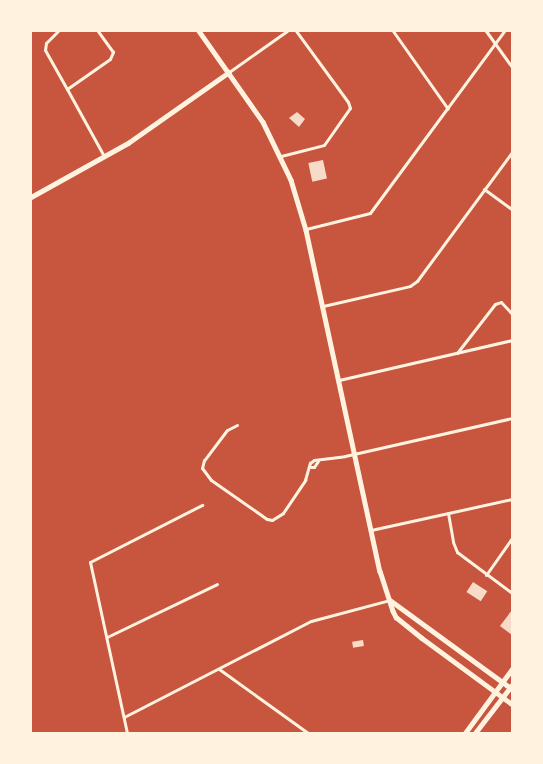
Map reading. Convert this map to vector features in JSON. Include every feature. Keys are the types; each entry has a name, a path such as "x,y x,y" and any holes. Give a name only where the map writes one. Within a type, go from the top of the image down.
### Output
{"street":[{"path":"58,31 46,43 45,50 104,158"},
{"path":"67,89 110,59 113,52 98,31"},
{"path":"199,31 263,122 281,156 306,230 380,570 396,617 512,704"},
{"path":"31,197 104,158 287,31"},
{"path":"281,156 324,145 350,108 343,95 296,31"},
{"path":"393,31 448,109"},
{"path":"486,31 512,67"},
{"path":"306,230 370,213 504,31"},
{"path":"323,306 410,286 417,281 512,152"},
{"path":"484,189 512,208"},
{"path":"457,353 495,304 500,302 512,314"},
{"path":"339,380 512,340"},
{"path":"237,425 227,430 204,460 202,468 211,480 268,519 277,518 283,513 311,467 310,463 512,418"},
{"path":"371,530 512,499"},
{"path":"127,733 90,565 92,559 202,505"},
{"path":"448,513 453,542 457,552 512,593"},
{"path":"486,575 512,538"},
{"path":"107,637 217,584"},
{"path":"124,717 311,621 390,600"},
{"path":"390,600 511,687 475,733"},
{"path":"219,669 308,733"},
{"path":"465,733 512,669"}],"building":[{"path":"297,112 305,119 299,127 289,118"},
{"path":"323,160 327,179 312,182 308,163"},
{"path":"473,582 487,591 481,601 466,592"},
{"path":"512,610 512,635 500,626"},
{"path":"363,640 364,646 353,648 352,642"}]}
